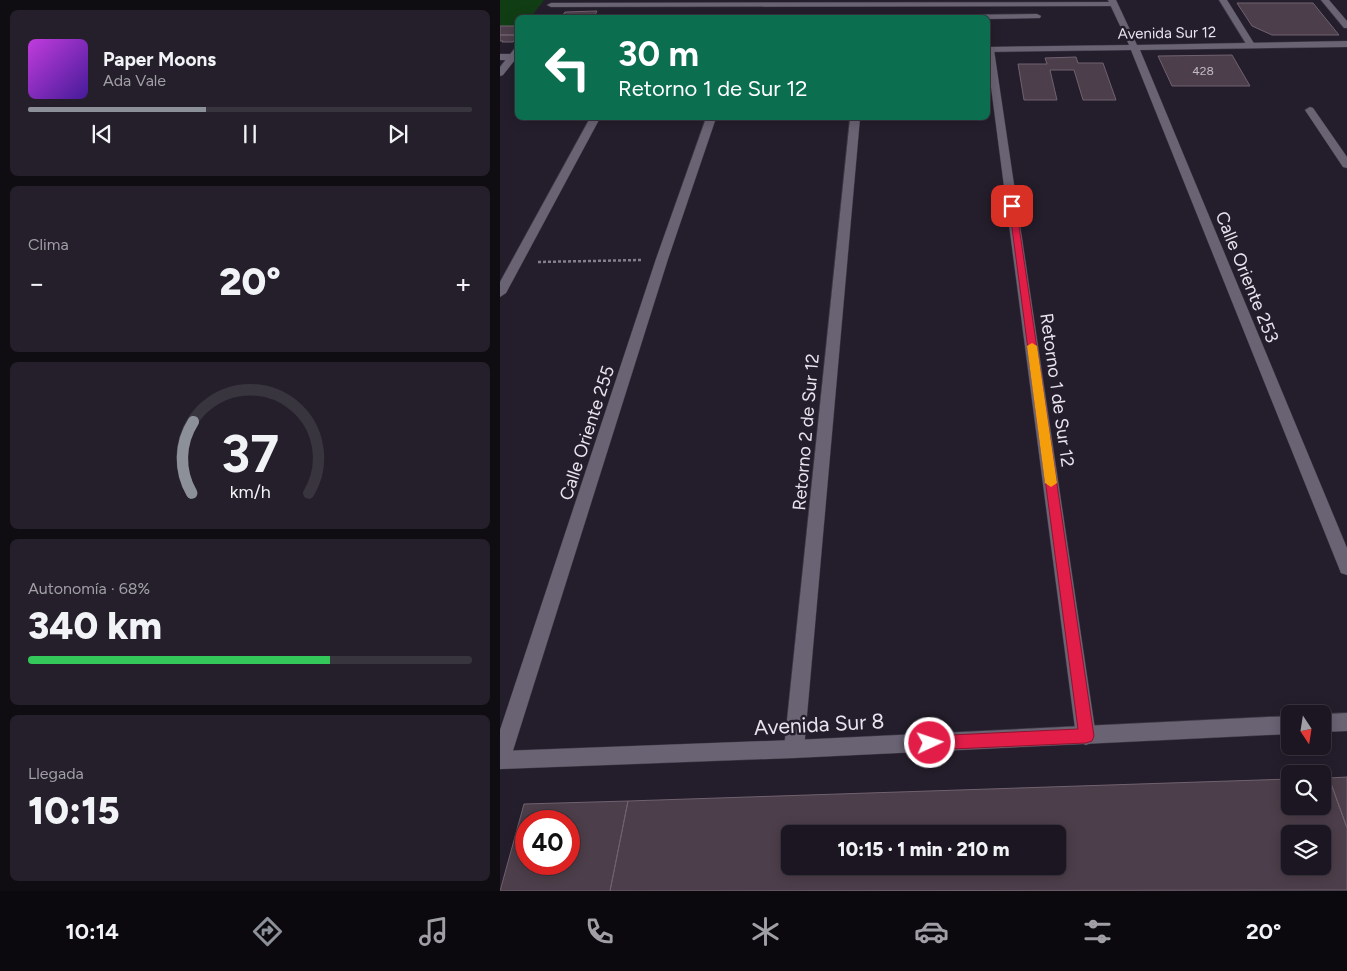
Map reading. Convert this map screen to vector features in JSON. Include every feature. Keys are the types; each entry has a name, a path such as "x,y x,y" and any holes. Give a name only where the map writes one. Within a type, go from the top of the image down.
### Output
{"street":[{"path":"1222,0 1251,45"},
{"path":"1325,0 1347,26"},
{"path":"551,5 673,2 1112,2"},
{"path":"1000,2 1002,16"},
{"name":"Calle Oriente 253","path":"1112,2 1134,47 1347,568"},
{"path":"990,16 1037,16"},
{"name":"Avenida Sur 12","path":"990,50 1347,44"},
{"path":"500,57 515,55"},
{"path":"500,73 515,56"},
{"name":"Retorno 1 de Sur 12","path":"990,57 1086,736"},
{"path":"1310,110 1347,166"},
{"path":"500,293 594,120"},
{"name":"Calle Oriente 255","path":"500,760 662,260 710,120"},
{"name":"Retorno 2 de Sur 12","path":"794,750 855,120"},
{"path":"1331,723 1347,722"},
{"name":"Avenida Sur 8","path":"500,760 794,750 1281,725"}],"path":[{"path":"516,263 662,260"}],"green space":[{"path":"500,0 544,0 533,15 515,15 515,26 500,26"}],"building":[{"path":"1237,3 1313,3 1339,35 1272,35 1252,26"},
{"path":"597,11 595,15 563,15 565,12"},
{"path":"500,26 515,26 515,35 500,35"},
{"path":"500,35 515,35 513,42 500,41"},
{"path":"1232,55 1250,86 1172,86 1158,56"},
{"path":"1076,57 1078,63 1103,63 1116,100 1083,100 1074,70 1050,70 1057,100 1024,100 1018,64 1047,64 1045,58"},
{"path":"1347,777 1347,828 1331,784 1331,778"},
{"path":"1281,779 1281,815 1331,815 1331,784 1347,828 1347,890 610,891 628,801"},
{"path":"628,801 610,891 500,891 515,837 515,875 580,875 580,810 522,810 524,804"}],"slow traffic":[{"path":"1032,346 1051,483"}],"route":[{"path":"930,743 1086,736 1012,206"}]}
